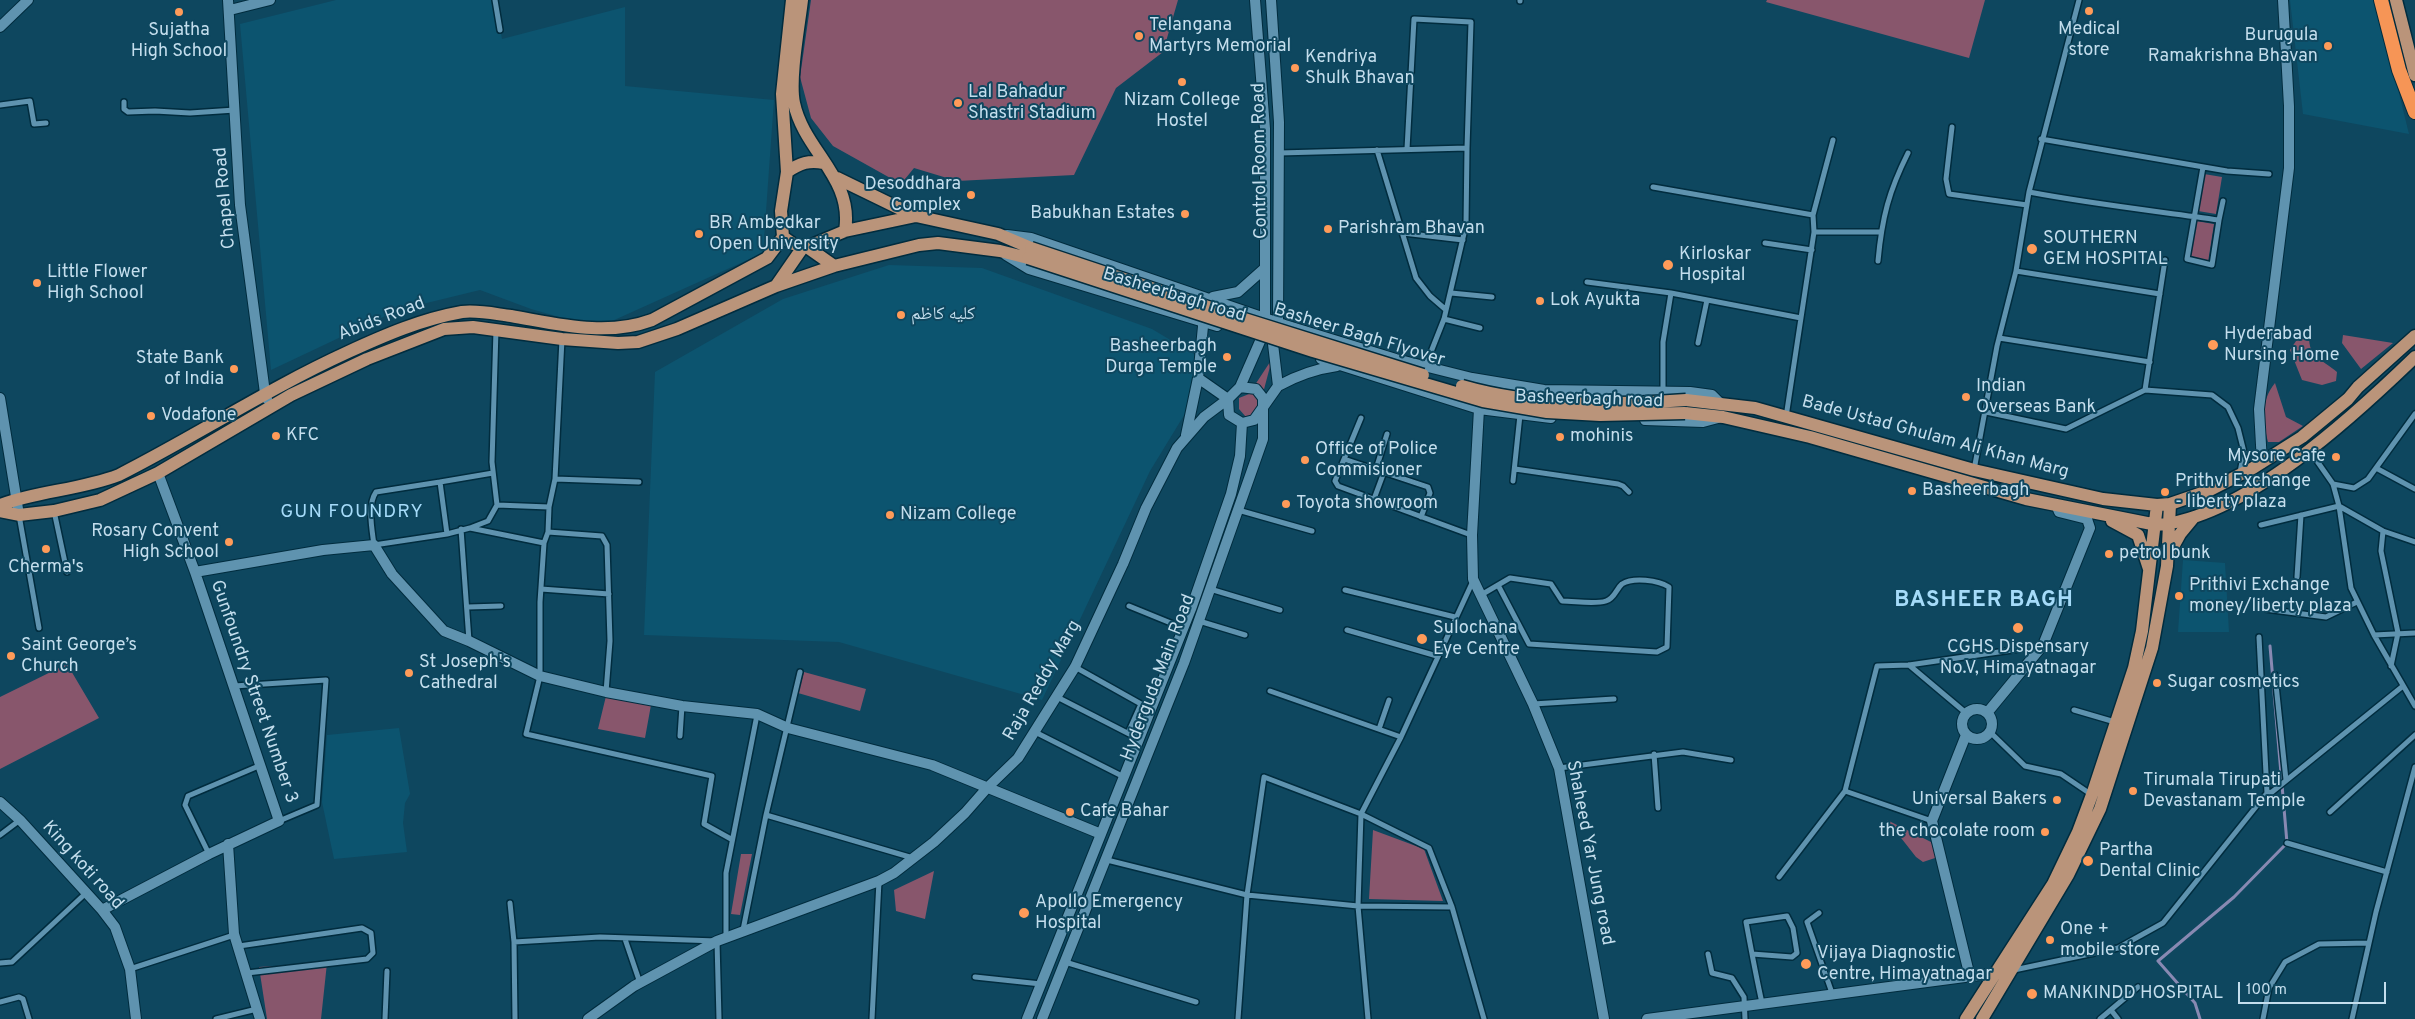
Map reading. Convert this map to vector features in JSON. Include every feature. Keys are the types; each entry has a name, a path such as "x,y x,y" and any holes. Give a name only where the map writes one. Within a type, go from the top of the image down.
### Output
{"highway":[{"path":"2381,0 2399,70 2415,112"}],"main road":[{"path":"792,0 782,94 788,172 781,211 783,238 805,247 834,266"},
{"path":"802,0 794,66 793,102 800,124 824,164 836,178 846,207 845,232"},
{"path":"2396,0 2415,75"},
{"path":"2404,0 2415,44"},
{"path":"788,172 799,164 807,162 824,164"},
{"path":"836,178 916,216"},
{"path":"776,286 805,247 845,232 916,216"},
{"name":"Basheer Bagh Flyover","path":"916,216 998,234 1029,253 1313,351 1483,401 1547,412 1600,415 1684,413 1724,417"},
{"name":"Abids Road","path":"0,505 17,499 96,484 119,475 305,371 394,331 439,317 465,312 485,312 612,330 633,327 652,320 767,258 783,238"},
{"name":"Basheer Bagh Flyover","path":"0,511 19,515 54,511 100,500 158,473 271,406 367,359 444,329 473,327 562,339 618,343 647,340 776,286 834,266 919,245 938,243 1029,253 1480,391 1531,400 1615,405 1686,400 1721,404"},
{"name":"Bade Ustad Ghulam Ali Khan Marg","path":"1721,404 1755,408 1786,416 1974,470 2103,499 2164,505 2208,491 2262,463 2302,437 2342,404 2415,336"},
{"name":"Bade Ustad Ghulam Ali Khan Marg","path":"1724,417 1810,437 2016,496 2098,514 2163,525 2194,517 2251,490 2310,451 2415,357"},
{"path":"1982,1019 2068,874 2100,809 2152,648 2167,558 2163,525 2164,505"},
{"path":"2098,514 2138,535 2150,573"},
{"path":"2167,558 2180,534 2194,517"},
{"path":"1966,1019 2053,884 2078,832 2092,795 2136,658 2150,573 2163,525"},
{"path":"1995,973 2011,970"}],"street":[{"path":"0,27 28,0"},
{"path":"229,5 270,0"},
{"path":"495,0 500,30"},
{"name":"Control Room Road","path":"1255,0 1265,129 1265,318"},
{"name":"Control Room Road","path":"1271,0 1279,152 1278,322 1274,344"},
{"path":"1974,470 1999,338 2016,271 2029,192 2041,139 2079,0"},
{"path":"2262,463 2259,409 2289,168 2289,106 2283,0"},
{"name":"Chapel Road","path":"229,5 240,206 265,393 271,406"},
{"path":"1406,149 1414,19 1472,22 1466,225 1444,319 1425,367"},
{"path":"0,105 30,101 34,124 46,123"},
{"path":"124,102 124,109 128,112 156,110 190,114 236,110"},
{"path":"1952,127 1946,180 1950,194 2027,205"},
{"path":"2041,139 2227,172 2269,174"},
{"path":"1786,416 1812,250 1813,215 1833,140"},
{"path":"1279,152 1467,148"},
{"path":"1377,150 1416,278 1430,296 1446,309"},
{"path":"1878,261 1880,232 1892,186 1908,152"},
{"path":"2203,167 2187,259 2212,265 2223,201"},
{"path":"1652,187 1813,215"},
{"path":"2029,192 2111,206 2219,220"},
{"path":"1814,232 1880,232"},
{"path":"1403,233 1463,240"},
{"name":"Basheerbagh road","path":"998,234 1031,238 1265,318 1425,367 1492,382 1544,390 1712,394 1721,404"},
{"path":"1765,243 1812,250"},
{"name":"Basheerbagh road","path":"1000,251 1029,269 1261,339 1479,409 1520,415 1590,420 1703,422 1724,417"},
{"path":"2145,390 2164,260"},
{"path":"1186,436 1198,378 1202,322 1210,298 1238,292 1265,268"},
{"path":"2016,271 2160,294"},
{"path":"1588,282 1671,293 1801,318"},
{"path":"1451,293 1492,297"},
{"path":"1663,392 1663,342 1671,293"},
{"path":"1698,343 1707,300"},
{"name":"Raja Reddy Marg","path":"588,1019 640,983 722,938 879,881 894,873 965,813 987,788 1018,758 1057,697 1074,667 1123,564 1146,508 1186,436 1204,416 1228,399 1240,387 1261,339 1265,318"},
{"path":"1444,319 1480,328"},
{"path":"195,572 323,550 374,545 447,534 488,521 497,505 492,442 496,330"},
{"path":"1999,338 2150,362"},
{"path":"562,339 555,480 549,506 548,532 544,543 541,589 540,676 526,734 712,776 704,824 731,839"},
{"path":"1274,344 1278,386"},
{"path":"1198,378 1228,399 1229,415 1235,421 1242,424 1254,420 1278,386 1314,369 1339,365"},
{"path":"1240,387 1256,389 1263,398 1264,408"},
{"path":"1986,412 2066,430 2145,390 2212,395 2228,407 2238,428 2244,452 2239,475"},
{"path":"0,398 39,628"},
{"name":"Hyderguda Main Road","path":"1042,1019 1065,962 1085,920 1199,620 1263,439 1264,408"},
{"name":"Shaheed Yar Jung road","path":"1479,409 1472,535 1473,579 1533,704 1558,768 1577,860 1604,1019"},
{"path":"1514,482 1520,415"},
{"path":"2333,484 2354,488 2368,479 2415,416"},
{"path":"1361,418 1335,484 1472,535"},
{"name":"Hyderguda Main Road","path":"1028,1019 1184,628 1231,494 1240,456 1242,424"},
{"path":"1376,469 1387,434"},
{"path":"2310,451 2333,484 2339,506 2350,588 2391,666 2415,706"},
{"path":"1344,459 1428,487 1430,493 1421,517"},
{"path":"2376,468 2415,489"},
{"path":"1515,469 1618,484 1630,492"},
{"path":"1374,499 1384,472"},
{"name":"Gunfoundry Street Number 3","path":"102,910 228,844 280,821 195,572 158,473"},
{"path":"493,473 376,492 372,497 371,519 374,545 392,574 444,631 469,641 540,676 606,692 682,706 757,714 788,728 932,764 1101,834"},
{"path":"555,480 639,482"},
{"path":"440,482 447,534"},
{"path":"497,505 549,506"},
{"path":"1987,713 2043,646 2090,525 2084,517 2059,512 2057,510 2058,506"},
{"path":"2261,525 2339,506 2383,531 2415,542"},
{"path":"1237,510 1312,531"},
{"path":"54,511 67,572"},
{"path":"2297,577 2301,515"},
{"path":"470,528 544,543"},
{"path":"461,529 469,641"},
{"path":"2383,531 2381,551 2398,633 2391,666"},
{"path":"548,532 602,536 607,545 610,641 606,692"},
{"path":"1481,595 1498,585 1510,578 1551,584 1562,601 1605,602 1612,598 1621,585 1630,582 1663,583 1668,587 1667,647 1657,652 1529,644 1498,585"},
{"path":"1368,1019 1358,906 1361,814 1401,737 1473,579"},
{"path":"1210,588 1280,610"},
{"path":"541,589 609,594"},
{"path":"1345,590 1456,617"},
{"path":"2265,609 2326,617 2357,602"},
{"path":"468,607 501,606"},
{"path":"1129,606 1184,628"},
{"path":"1199,620 1245,635"},
{"path":"1347,630 1438,656"},
{"path":"2374,635 2415,633"},
{"path":"2259,637 2270,793"},
{"path":"1779,877 1845,791 1877,666 1909,665 2043,646"},
{"path":"1909,665 1966,713"},
{"path":"1074,667 1141,704 1128,733"},
{"path":"743,930 766,815 800,672"},
{"path":"2275,676 2286,780"},
{"path":"234,686 326,680 317,805 280,821"},
{"path":"2011,970 2118,948 2163,923 2270,793 2403,686"},
{"path":"1270,691 1401,737"},
{"path":"1057,697 1140,739"},
{"path":"1533,704 1614,699"},
{"path":"1379,729 1389,700"},
{"path":"680,736 682,706"},
{"path":"1966,735 1978,739 1990,732 1992,723 1987,713 1975,708 1966,713 1961,723 1966,735 1932,821 1970,977"},
{"path":"2074,710 2116,722"},
{"path":"719,1019 726,873 731,839 757,714"},
{"path":"1034,732 1124,778"},
{"path":"1990,732 2024,766 2061,774 2092,795"},
{"path":"2330,812 2415,735"},
{"path":"1558,768 1654,754 1683,752 1731,760"},
{"path":"1654,754 1658,808"},
{"path":"209,854 185,805 185,800 188,796 261,765"},
{"path":"2352,1019 2369,943 2415,768"},
{"path":"1238,1019 1247,895 1264,777 1361,814 1429,848 1452,907 1484,1019"},
{"path":"1845,791 1932,821"},
{"name":"King koti road","path":"0,802 20,820 102,910 121,941 130,970 136,1019"},
{"path":"766,815 913,858"},
{"path":"0,835 20,820"},
{"path":"2288,842 2387,872"},
{"path":"216,1019 259,1014 234,935 228,844"},
{"path":"1107,860 1247,895 1358,906 1452,907"},
{"path":"872,1019 879,881"},
{"path":"0,963 12,962 86,892"},
{"path":"510,903 514,942 515,1019"},
{"path":"1818,913 1807,922 1832,993"},
{"path":"1752,954 1795,956 1797,953 1792,928 1787,916 1746,922 1752,954 1762,1003"},
{"path":"239,946 362,928 371,933 373,953 367,959 247,973"},
{"path":"130,970 234,935"},
{"path":"514,942 600,937 625,939 722,938"},
{"path":"625,939 640,983"},
{"path":"2262,1019 2270,988 2285,962 2319,944 2369,943"},
{"path":"1708,954 1712,973 1732,978 1744,997 1745,1019"},
{"path":"1065,962 1196,1002"},
{"path":"385,1019 387,971"},
{"path":"1646,1019 1995,973"},
{"path":"975,977 1041,984"},
{"path":"2100,1019 2138,987"},
{"path":"0,1002 19,997 23,999 29,1019"},
{"path":"2111,1010 2118,1019"}],"shaded area":[{"path":"336,0 495,0 502,39 625,7 625,86 774,100 763,253 601,326 577,322 531,309 480,290 398,310 271,370 240,24"},
{"name":"Lal Bahadur Shastri Stadium","path":"811,0 1178,0 1163,52 1116,88 1074,175 957,181 914,168 901,184 833,146 811,118 800,77"},
{"path":"1767,0 1985,0 1969,58 1766,2"},
{"path":"2290,0 2376,0 2409,134 2303,114"},
{"path":"2204,174 2222,177 2216,214 2198,211"},
{"path":"2196,221 2214,224 2208,262 2190,259"},
{"name":"Nizam College","path":"889,265 982,268 1152,329 1197,356 1200,389 1150,471 1042,700 839,642 644,635 655,372 783,299"},
{"path":"2343,335 2393,343 2361,369 2342,343"},
{"path":"2309,336 2311,349 2314,354 2337,372 2336,381 2322,385 2302,380 2290,350 2298,338"},
{"path":"1272,359 1257,416 1246,417 1239,409 1239,398 1249,394"},
{"path":"2275,383 2286,417 2303,426 2279,442 2268,442 2264,411 2267,397"},
{"path":"2183,560 2225,563 2229,632 2178,632"},
{"path":"67,664 99,718 0,769 0,697"},
{"path":"804,672 866,689 860,711 798,693"},
{"path":"606,696 651,705 645,738 598,729"},
{"path":"399,728 410,794 405,803 403,823 407,852 334,859 322,802 327,735"},
{"path":"1887,820 1931,842 1938,857 1923,862 1916,857"},
{"path":"1373,830 1424,849 1443,901 1369,899"},
{"path":"741,854 752,854 740,915 731,914"},
{"path":"934,871 925,919 896,911 894,890"},
{"path":"327,963 321,1019 267,1019 259,967"}],"waterway":[{"path":"2200,1019 2195,1003 2158,961 2234,897 2287,843 2270,646"}],"place":[{"name":"Medical store","path":"2089,11"},
{"name":"Sujatha High School","path":"179,12"},
{"name":"Telangana Martyrs Memorial","path":"1139,36"},
{"name":"Burugula Ramakrishna Bhavan","path":"2328,46"},
{"name":"Kendriya Shulk Bhavan","path":"1295,68"},
{"name":"Nizam College Hostel","path":"1182,82"},
{"name":"Lal Bahadur Shastri Stadium","path":"958,103"},
{"name":"Desoddhara Complex","path":"971,195"},
{"name":"Babukhan Estates","path":"1185,214"},
{"name":"Parishram Bhavan","path":"1328,229"},
{"name":"BR Ambedkar Open University","path":"699,234"},
{"name":"SOUTHERN GEM HOSPITAL","path":"2032,249"},
{"name":"Kirloskar Hospital","path":"1668,265"},
{"name":"Little Flower High School","path":"37,283"},
{"name":"Lok Ayukta","path":"1540,301"},
{"name":"كليه كاظم","path":"901,315"},
{"name":"Hyderabad Nursing Home","path":"2213,345"},
{"name":"Basheerbagh Durga Temple","path":"1227,357"},
{"name":"State Bank of India","path":"234,369"},
{"name":"Indian Overseas Bank","path":"1966,397"},
{"name":"Vodafone","path":"151,416"},
{"name":"KFC","path":"276,436"},
{"name":"mohinis","path":"1560,437"},
{"name":"Mysore Cafe","path":"2336,457"},
{"name":"Office of Police Commisioner","path":"1305,460"},
{"name":"Basheerbagh","path":"1912,491"},
{"name":"Prithvi Exchange - liberty plaza","path":"2165,492"},
{"name":"Toyota showroom","path":"1286,504"},
{"name":"Nizam College","path":"890,515"},
{"name":"Rosary Convent High School","path":"229,542"},
{"name":"Cherma's","path":"46,549"},
{"name":"petrol bunk","path":"2109,554"},
{"name":"Prithivi Exchange money/liberty plaza","path":"2179,596"},
{"name":"CGHS Dispensary No.V, Himayatnagar","path":"2018,628"},
{"name":"Sulochana Eye Centre","path":"1422,639"},
{"name":"Saint George’s Church","path":"11,656"},
{"name":"St Joseph's Cathedral","path":"409,673"},
{"name":"Sugar cosmetics","path":"2157,683"},
{"name":"Tirumala Tirupati Devastanam Temple","path":"2133,791"},
{"name":"Universal Bakers","path":"2057,800"},
{"name":"Cafe Bahar","path":"1070,812"},
{"name":"the chocolate room","path":"2045,832"},
{"name":"Partha Dental Clinic","path":"2088,861"},
{"name":"Apollo Emergency Hospital","path":"1024,913"},
{"name":"One + mobile store","path":"2050,940"},
{"name":"Vijaya Diagnostic Centre, Himayatnagar","path":"1806,964"},
{"name":"MANKINDD HOSPITAL","path":"2032,994"}],"district":[{"name":"GUN FOUNDRY","path":"352,513"},
{"name":"BASHEER BAGH","path":"1984,602"}]}
